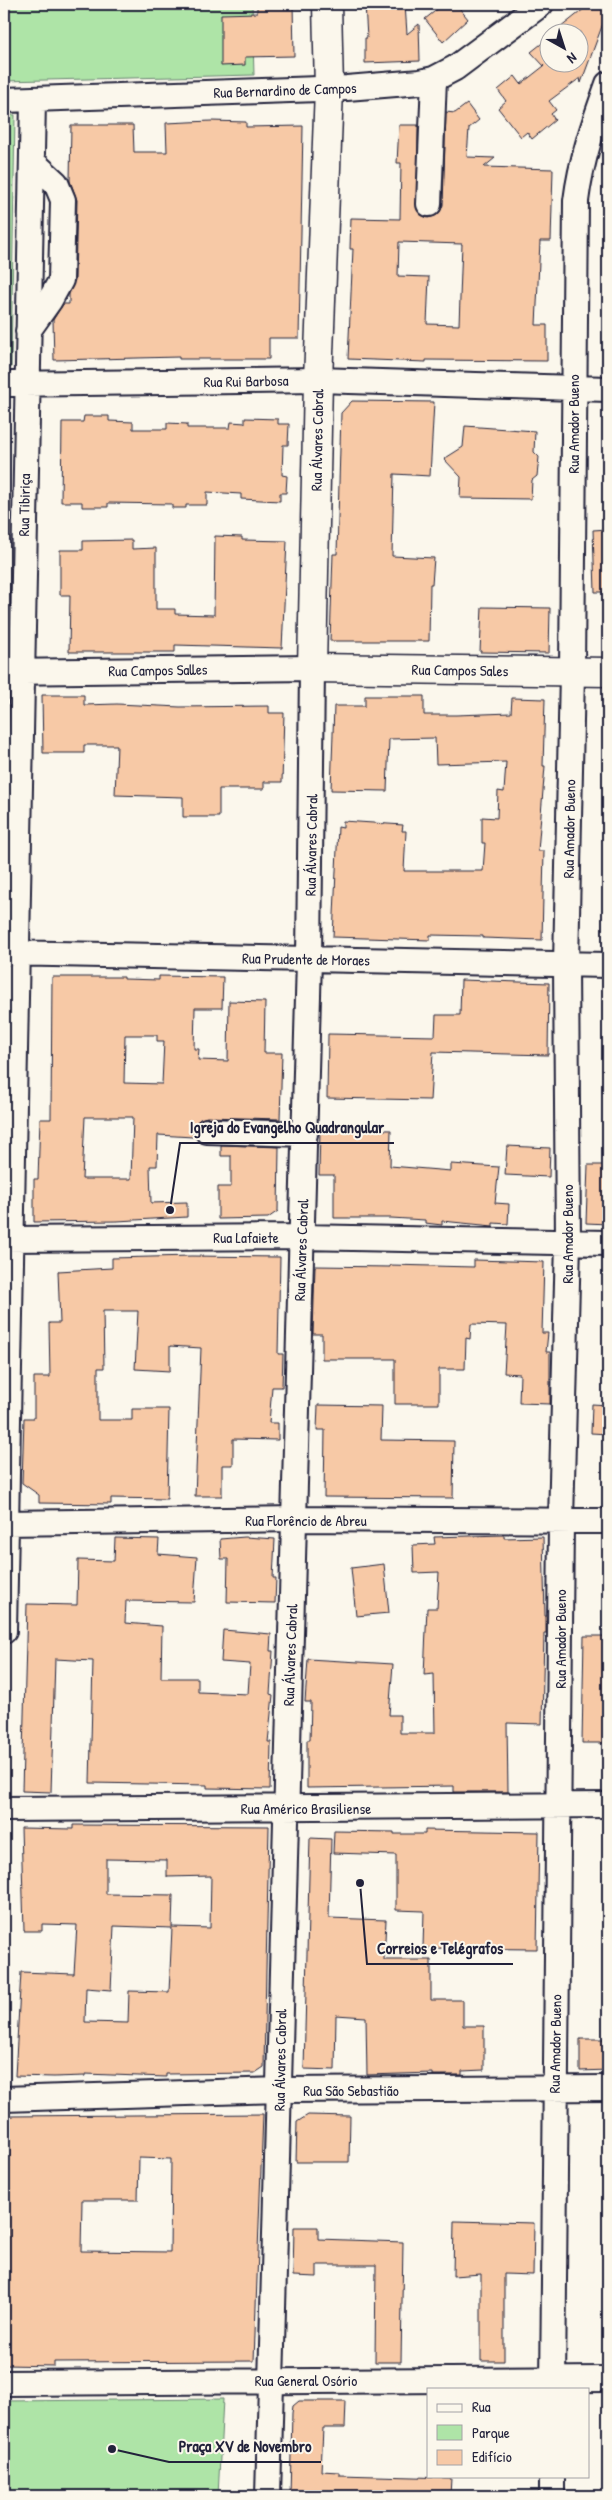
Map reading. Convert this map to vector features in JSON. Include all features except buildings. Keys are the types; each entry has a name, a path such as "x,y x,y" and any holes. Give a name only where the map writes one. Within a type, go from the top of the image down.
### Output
{"main road":[{"name":"Rua Álvares Cabral","path":"312,668 318,380 329,89 327,4"},
{"name":"Rua Campos Sales","path":"312,668 608,672"}],"street":[{"name":"Rua Bernardino de Campos","path":"4,100 372,87 434,79 455,68 541,4"},
{"path":"429,204 434,79"},
{"name":"Rua Amador Bueno","path":"553,2384 554,2088 559,1806 561,1521 568,1242 566,965 572,672 576,200 579,178 588,142 608,84"},
{"name":"Rua Tibiriça","path":"4,1631 15,384 28,330 34,100"},
{"path":"28,330 50,300 61,280 62,250 63,200 56,183 32,161"},
{"name":"Rua Rui Barbosa","path":"15,384 318,380 608,389"},
{"name":"Rua Campos Salles","path":"12,672 312,668"},
{"name":"Rua Álvares Cabral","path":"268,2496 305,1134 312,668"},
{"name":"Rua Prudente de Moraes","path":"11,953 608,965"},
{"path":"207,1131 305,1134"},
{"name":"Rua Lafaiete","path":"8,1239 302,1237 608,1243"},
{"name":"Rua Florêncio de Abreu","path":"5,1523 294,1519 608,1521"},
{"name":"Rua Américo Brasiliense","path":"4,1809 608,1805"},
{"name":"Rua São Sebastião","path":"4,2099 280,2090 608,2088"},
{"name":"Rua General Osório","path":"4,2383 271,2380 553,2384 608,2379"},
{"path":"552,2478 552,2496"}],"green space":[{"path":"4,4 252,4 254,75 4,81"},
{"path":"4,115 15,115 11,368 4,368"},
{"path":"223,2399 218,2496 4,2496 4,2401"}],"place":[{"name":"Igreja do Evangelho Quadrangular","path":"170,1210"},
{"name":"Correios e Telégrafos","path":"360,1883"},
{"name":"Praça XV de Novembro","path":"112,2449"}]}
